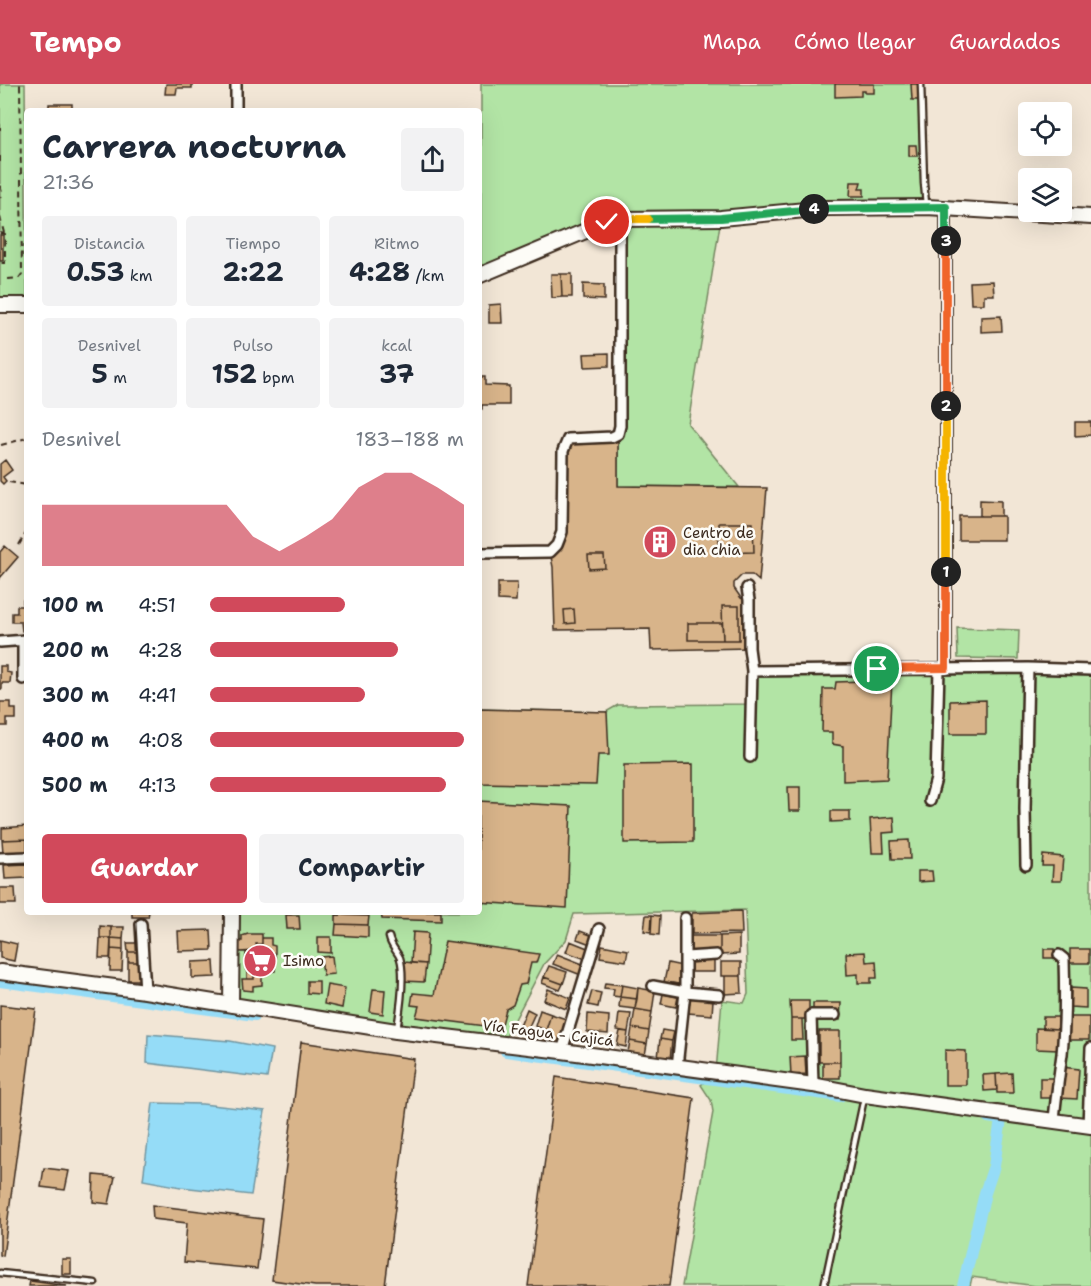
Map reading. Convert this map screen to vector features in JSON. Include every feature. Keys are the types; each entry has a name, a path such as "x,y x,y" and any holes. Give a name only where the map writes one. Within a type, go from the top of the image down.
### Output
{"street":[{"path":"236,84 236,108"},
{"path":"482,274 607,222 620,219 721,218 827,208 927,207 1091,218"},
{"path":"930,801 936,779 942,668 946,207"},
{"path":"482,553 550,552 556,546 562,532 563,451 568,439 612,437 618,434 620,426 620,219"},
{"path":"0,305 24,305"},
{"path":"747,588 749,648 753,671 750,757"},
{"path":"0,642 24,640"},
{"path":"23,679 24,660"},
{"path":"753,671 942,668 1091,670"},
{"path":"1026,865 1024,809 1028,668"},
{"path":"0,858 24,857"},
{"path":"231,1005 232,915"},
{"path":"677,1067 685,992 686,918"},
{"path":"141,924 145,991"},
{"path":"562,1051 598,929"},
{"path":"686,957 716,955"},
{"path":"1054,1120 1056,1088 1062,1053 1065,976 1065,959 1059,955"},
{"name":"Vía Fagua - Cajicá","path":"0,972 145,991 396,1031 813,1085 865,1095 1089,1126"},
{"path":"653,986 685,992 719,994"},
{"path":"813,1085 811,1015 836,1015"},
{"path":"1089,1126 1091,1048"}],"lane":[{"path":"921,84 924,183 927,207"},
{"path":"389,937 392,948 399,956 401,970 401,1008 396,1031"},
{"path":"824,1286 865,1095"},
{"path":"0,1274 95,1283"}],"path":[{"path":"8,279 19,278 22,274 20,84"},
{"path":"0,124 0,132"},
{"path":"0,156 0,163"},
{"path":"0,186 2,192 0,198"},
{"path":"0,217 6,263 0,263"},
{"path":"1,445 24,439"},
{"path":"9,482 24,484"},
{"path":"19,545 24,536"}],"green space":[{"path":"0,84 25,84 24,305 0,306"},
{"path":"481,84 921,84 927,207 721,218 688,424 739,487 618,486 620,220 482,275"},
{"path":"957,628 1019,630 1018,659 958,658"},
{"path":"1091,670 1091,1286 1036,1286 972,1277 970,1286 682,1286 713,1112 711,1100 701,1085 716,1072 722,1000 744,1003 748,994 745,910 574,914 566,940 544,964 502,1044 231,1005 232,915 482,915 482,709 606,712 618,705 751,704 752,671"}],"water":[{"path":"148,1034 230,1041 272,1049 267,1078 147,1063"},
{"path":"153,1103 202,1104 265,1111 251,1195 143,1180"}],"building":[{"path":"166,84 192,84 192,88 177,88 176,94 165,94"},
{"path":"835,84 874,84 874,93 861,91 861,96 835,97"},
{"path":"911,84 921,84 921,100 912,100"},
{"path":"49,104 72,104 72,108 49,108"},
{"path":"909,145 916,145 917,156 909,156"},
{"path":"851,182 861,182 859,189 864,189 864,196 850,196"},
{"path":"0,235 3,235 3,261 0,261"},
{"path":"551,274 561,274 562,297 552,298"},
{"path":"561,274 572,274 572,297 562,297"},
{"path":"993,281 994,295 984,295 984,304 971,304 970,282"},
{"path":"583,284 604,285 604,300 583,299"},
{"path":"501,304 502,323 489,323 489,305"},
{"path":"1001,316 1002,331 981,332 981,317"},
{"path":"609,353 609,366 585,367 584,354"},
{"path":"482,377 485,377 485,385 509,386 509,405 482,405"},
{"path":"1075,422 1091,422 1091,435 1075,436"},
{"name":"Centro de dia chia","path":"618,434 618,486 767,488 759,581 752,575 742,575 734,583 734,588 741,598 749,600 749,648 651,650 650,629 555,630 553,567 550,552 562,532 568,439"},
{"path":"5,460 12,470 3,477 6,481 3,484 0,481 0,464"},
{"path":"980,500 1001,501 1001,516 980,516"},
{"path":"959,516 1004,516 1004,540 959,540"},
{"path":"719,523 753,523 754,552 719,553"},
{"path":"5,546 18,557 0,578 0,552"},
{"path":"588,555 604,555 605,568 589,569"},
{"path":"498,583 517,583 516,601 498,600"},
{"path":"24,600 24,631 22,631 21,622 12,622 12,613 17,613 17,606 23,606"},
{"path":"722,606 739,606 739,640 723,640"},
{"path":"574,609 575,623 565,624 564,610"},
{"path":"688,623 722,623 723,640 688,640"},
{"path":"0,666 6,666 6,672 11,673 10,683 2,683 2,689 0,689"},
{"path":"892,680 887,779 843,781 843,746 832,744 832,732 822,732 823,689 835,689 836,682"},
{"path":"986,700 986,734 950,734 950,701"},
{"path":"0,702 11,702 11,709 16,709 16,719 7,719 7,726 0,726"},
{"path":"482,709 607,712 609,755 598,755 596,785 482,783"},
{"path":"693,764 693,842 624,843 624,765"},
{"path":"788,787 800,787 800,811 789,811"},
{"path":"482,801 571,806 567,908 482,902"},
{"path":"831,811 850,811 850,821 831,822"},
{"path":"894,817 895,832 883,833 884,853 872,853 870,819"},
{"path":"24,826 24,839 2,840 2,828"},
{"path":"24,839 24,852 3,853 2,840"},
{"path":"909,840 910,859 892,859 891,841"},
{"path":"1043,855 1063,857 1061,881 1052,881 1053,866 1042,866"},
{"path":"24,864 24,878 5,879 4,865"},
{"path":"918,871 932,871 933,881 918,882"},
{"path":"0,888 15,888 16,904 0,904"},
{"path":"741,911 742,933 692,934 692,913"},
{"path":"132,915 148,915 148,917 132,917"},
{"path":"286,915 299,915 300,929 287,929"},
{"path":"336,915 369,916 368,925 336,924"},
{"path":"381,915 441,915 441,921 382,919"},
{"path":"646,915 652,915 651,932 644,931"},
{"path":"652,915 660,916 659,935 651,934"},
{"path":"336,924 368,925 368,937 335,935"},
{"path":"100,926 111,927 111,938 100,938"},
{"path":"111,927 124,927 123,939 111,938"},
{"path":"211,930 212,950 179,951 178,931"},
{"path":"580,931 596,937 593,945 577,939"},
{"path":"413,932 428,933 426,964 411,963"},
{"path":"262,934 262,944 256,944 257,951 239,952 238,941 242,941 242,936"},
{"path":"739,935 739,954 720,955 720,936"},
{"path":"691,936 720,936 720,951 691,951"},
{"path":"318,937 331,937 331,953 318,952"},
{"path":"100,938 111,938 110,958 99,958"},
{"path":"111,938 123,939 123,950 111,949"},
{"name":"Isimo","path":"262,938 271,938 271,945 275,946 275,971 247,971 246,952 257,951 256,944 262,944"},
{"path":"0,940 17,944 14,961 0,958"},
{"path":"445,941 539,954 536,963 531,963 526,984 520,985 513,1005 506,1009 501,1028 416,1017 419,1006 411,1005 413,993 434,995"},
{"path":"570,941 590,949 586,959 566,952"},
{"path":"127,943 139,943 139,952 128,952"},
{"path":"602,945 628,950 626,961 600,957"},
{"path":"111,949 123,950 122,971 110,971"},
{"path":"1044,949 1054,949 1054,958 1044,958"},
{"path":"1070,949 1089,949 1089,963 1070,963"},
{"path":"128,952 139,952 139,962 128,962"},
{"path":"865,952 866,962 876,961 877,978 871,978 871,983 858,983 858,974 847,975 846,953"},
{"path":"557,954 585,965 581,975 553,964"},
{"path":"332,956 334,974 323,975 321,957"},
{"path":"690,960 714,960 714,972 690,972"},
{"path":"214,961 215,977 192,978 192,962"},
{"path":"128,962 139,962 140,980 128,980"},
{"path":"404,962 426,964 424,982 403,981"},
{"path":"721,962 741,962 741,976 721,976"},
{"path":"668,963 682,966 679,984 664,982"},
{"path":"549,966 567,972 563,984 544,977"},
{"path":"247,971 254,971 254,979 247,979"},
{"path":"254,971 262,971 262,985 253,986 253,991 243,990 242,979 254,979"},
{"path":"725,976 741,976 742,993 725,994"},
{"path":"544,977 563,984 560,990 542,983"},
{"path":"307,981 319,981 319,994 307,993"},
{"path":"605,983 622,985 620,997 613,996 614,989 604,988"},
{"path":"327,985 345,988 342,1008 324,1004"},
{"path":"622,985 638,988 637,999 620,997"},
{"path":"638,988 655,991 652,1012 635,1009"},
{"path":"1071,988 1086,989 1086,1008 1070,1007"},
{"path":"373,989 385,990 383,1014 370,1012"},
{"path":"548,989 570,998 566,1009 544,1000"},
{"path":"592,991 601,993 598,1007 588,1005"},
{"path":"663,994 678,997 676,1007 661,1004"},
{"path":"620,997 637,999 635,1009 619,1007"},
{"path":"689,998 713,1000 712,1015 688,1013"},
{"path":"790,1001 809,1001 809,1019 791,1019"},
{"path":"813,1003 841,1003 840,1020 813,1019"},
{"path":"0,1005 36,1009 3,1256 0,1255"},
{"path":"527,1009 535,1013 525,1035 518,1031"},
{"path":"635,1009 652,1012 649,1031 632,1028"},
{"path":"540,1010 551,1014 546,1030 535,1026"},
{"path":"619,1013 631,1014 628,1032 617,1030"},
{"path":"551,1014 566,1019 558,1045 543,1040"},
{"path":"588,1014 609,1016 608,1034 587,1032"},
{"path":"1043,1017 1058,1017 1058,1029 1043,1028"},
{"path":"1070,1017 1089,1017 1089,1040 1069,1040"},
{"path":"791,1019 802,1019 803,1040 791,1040"},
{"path":"632,1028 649,1031 647,1044 630,1041"},
{"path":"1036,1028 1058,1029 1058,1050 1036,1049"},
{"path":"662,1030 674,1032 672,1041 660,1039"},
{"path":"620,1031 628,1032 626,1047 617,1045"},
{"path":"819,1031 840,1031 840,1062 819,1062"},
{"path":"660,1039 672,1041 670,1059 658,1058"},
{"path":"630,1041 647,1044 645,1055 628,1052"},
{"path":"301,1042 414,1059 385,1286 315,1286 272,1280"},
{"path":"945,1050 966,1051 966,1085 945,1085"},
{"path":"805,1056 806,1074 791,1075 790,1057"},
{"path":"823,1062 840,1062 840,1078 823,1078"},
{"path":"1061,1067 1079,1069 1077,1099 1060,1098"},
{"path":"1012,1073 1013,1093 997,1093 996,1074"},
{"path":"996,1074 997,1090 984,1091 983,1075"},
{"path":"556,1077 694,1098 669,1286 528,1286"},
{"path":"1040,1078 1054,1078 1054,1098 1040,1098"},
{"path":"44,1168 69,1171 65,1190 41,1187"},
{"path":"94,1175 115,1177 109,1204 93,1202"},
{"path":"152,1205 263,1219 257,1269 184,1262 187,1223 153,1219"},
{"path":"62,1259 71,1259 71,1274 62,1274"},
{"path":"30,1281 67,1286 29,1286"}],"waterway":[{"path":"0,981 255,1015"},
{"path":"506,1051 840,1096"},
{"path":"963,1286 985,1193 994,1166 1001,1119 988,1117"}],"place":[{"name":"Centro de dia chia","path":"660,542"},
{"name":"Isimo","path":"260,961"}],"route":[{"path":"607,222 620,219 721,218 827,208 946,207 946,668 877,669"}]}
